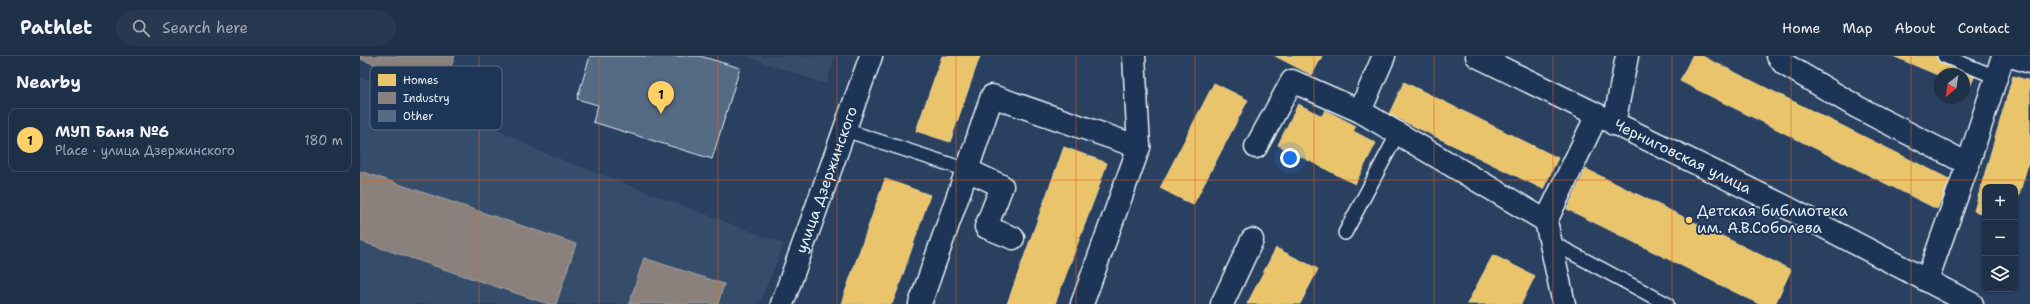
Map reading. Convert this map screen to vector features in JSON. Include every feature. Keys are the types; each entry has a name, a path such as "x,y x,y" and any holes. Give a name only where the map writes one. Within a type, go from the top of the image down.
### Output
{"street":[{"name":"улица Дзержинского","path":"782,304 871,56"},
{"path":"1082,304 1139,147 1134,56"},
{"path":"1360,111 1384,56"},
{"name":"Черниговская улица","path":"1477,56 1784,206 1972,304"},
{"path":"1564,304 1549,231 1605,119 1627,56"},
{"path":"1778,56 1784,64 1857,107 1968,164"},
{"path":"1927,280 1968,164 2003,56"},
{"path":"2011,56 2030,62"},
{"path":"1256,147 1292,81 1360,111 1398,133 1549,231"},
{"path":"920,304 992,96 1139,147"},
{"path":"967,170 1002,186 986,227 1013,238"},
{"path":"1222,304 1252,240"},
{"path":"1548,304 1559,282"}],"lane":[{"path":"1944,56 1996,77"},
{"path":"845,130 967,170"},
{"path":"1345,233 1398,133"},
{"path":"1549,231 1667,304"}],"shaded area":[{"path":"745,56 835,56 826,84"},
{"path":"360,77 370,81 370,130 500,130 539,151 784,244 759,304 360,304"}],"building: Homes":[{"path":"942,56 980,56 950,142 916,131"},
{"path":"1275,56 1322,56 1312,75"},
{"path":"1692,56 1702,56 1951,180 1937,209 1680,81"},
{"path":"1893,56 1937,56 1965,68 1934,68 1934,73"},
{"path":"1970,70 1976,73 1970,87"},
{"path":"2013,76 2030,81 2030,157 2018,199 2018,184 1982,184 1982,213 1974,211"},
{"path":"1404,82 1558,158 1543,189 1389,114"},
{"path":"1214,83 1248,100 1193,205 1160,188"},
{"path":"1298,104 1322,116 1325,110 1356,126 1353,131 1376,143 1355,184 1278,145"},
{"path":"1064,147 1107,163 1098,189 1055,304 1007,304"},
{"path":"1586,169 1791,270 1775,304 1759,304 1567,209"},
{"path":"885,179 930,195 898,289 892,304 841,304"},
{"path":"1276,248 1318,269 1300,304 1247,304"},
{"path":"1493,255 1535,276 1521,304 1467,304"}],"building: Industry":[{"path":"360,56 455,56 451,66 380,66 360,59"},
{"path":"360,171 576,244 556,304 548,304 360,241"},
{"path":"644,258 724,284 718,304 629,304"}],"building: Other":[{"path":"590,56 700,56 740,68 712,159 593,122 598,105 577,99"}],"place":[{"name":"МУП Баня №6","path":"661,114"},
{"name":"Детская библиотека им. А.В.Соболева","path":"1689,220"}]}
